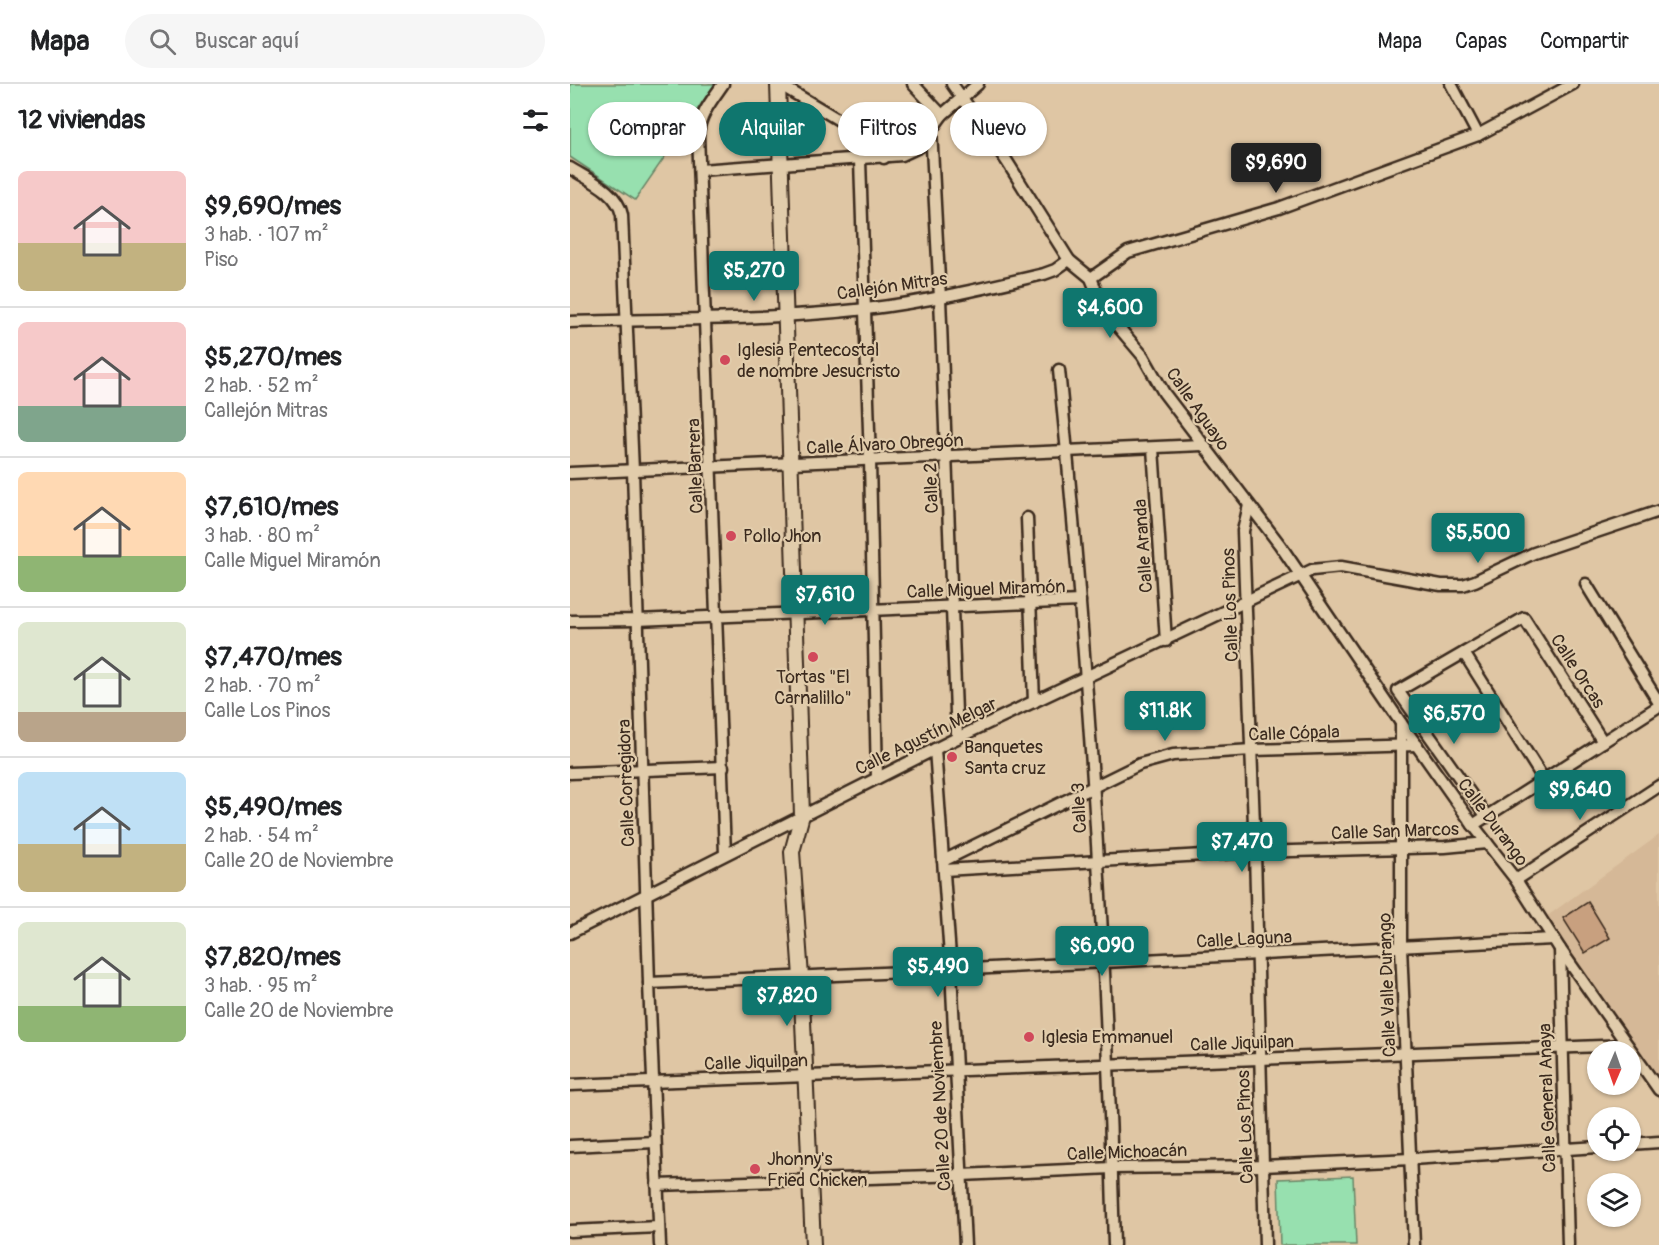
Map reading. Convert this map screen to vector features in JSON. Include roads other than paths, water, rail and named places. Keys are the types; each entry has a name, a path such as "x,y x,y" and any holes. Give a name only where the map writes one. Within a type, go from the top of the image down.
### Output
{"street":[{"name":"Calle Barrera","path":"723,84 700,119 698,134 725,854"},
{"path":"779,84 862,135 884,158"},
{"path":"779,84 802,815 792,852 801,977 813,1245"},
{"path":"913,84 942,115"},
{"name":"Calle Aguayo","path":"952,84 1006,160 1069,260 1091,278 1104,310 1146,359 1160,388 1280,545 1299,575"},
{"path":"938,120 978,84"},
{"path":"1452,84 1478,135"},
{"path":"1091,278 1128,252 1301,201 1478,135 1573,84"},
{"path":"700,170 893,156"},
{"name":"Calle 2","path":"932,156 957,738"},
{"path":"860,160 877,778"},
{"name":"Calle Corregidora","path":"570,168 612,195 620,204 622,214 633,471 645,895 660,1245"},
{"name":"Callejón Mitras","path":"570,322 786,315 865,309 940,298 1050,273 1069,260"},
{"name":"Calle 3","path":"1059,370 1068,452 1095,787 1114,1245"},
{"name":"Calle Álvaro Obregón","path":"570,473 1202,445"},
{"name":"Calle Aranda","path":"1153,448 1166,641"},
{"name":"Calle Los Pinos","path":"1249,505 1244,527 1245,601 1252,750 1265,1245"},
{"name":"Calle Agustín Melgar","path":"570,933 957,738 1166,641 1299,575 1326,567 1341,567 1441,585 1463,585 1540,551 1659,512"},
{"path":"1027,518 1034,702"},
{"name":"Calle Durango","path":"1299,575 1473,825 1516,880 1553,939 1624,1041"},
{"path":"1473,825 1659,704 1586,584"},
{"name":"Calle Miguel Miramón","path":"570,621 1080,602"},
{"name":"Calle Orcas","path":"1464,654 1524,618 1603,742"},
{"path":"1487,817 1398,691 1464,654 1544,780"},
{"name":"Calle Valle Durango","path":"1401,723 1401,947 1414,1245"},
{"name":"Calle Cópala","path":"944,866 1140,764 1160,757 1252,750 1417,745"},
{"name":"Calle 20 de Noviembre","path":"935,749 951,970 965,1245"},
{"path":"570,773 723,767"},
{"path":"1516,880 1659,786"},
{"name":"Calle San Marcos","path":"944,866 1098,861 1255,852 1444,847 1487,843"},
{"name":"Calle Laguna","path":"649,983 1103,963 1553,939"},
{"name":"Calle General Anaya","path":"1560,949 1568,1245"},
{"name":"Calle Jiquilpan","path":"570,1085 1587,1046"},
{"name":"Calle Durango","path":"1641,1065 1659,1090"},
{"path":"570,1146 655,1142"},
{"path":"1641,1143 1659,1142"},
{"name":"Calle Michoacán","path":"657,1185 1112,1168 1263,1166 1587,1148"},
{"path":"570,1231 659,1227"}],"place":[{"name":"Iglesia Pentecostal de nombre Jesucristo","path":"725,360"},
{"name":"Pollo Jhon","path":"731,536"},
{"name":"Tortas \"El Carnalillo\"","path":"813,657"},
{"name":"Banquetes Santa cruz","path":"952,757"},
{"name":"Iglesia Emmanuel","path":"1029,1037"},
{"name":"Jhonny's Fried Chicken","path":"755,1169"}]}
